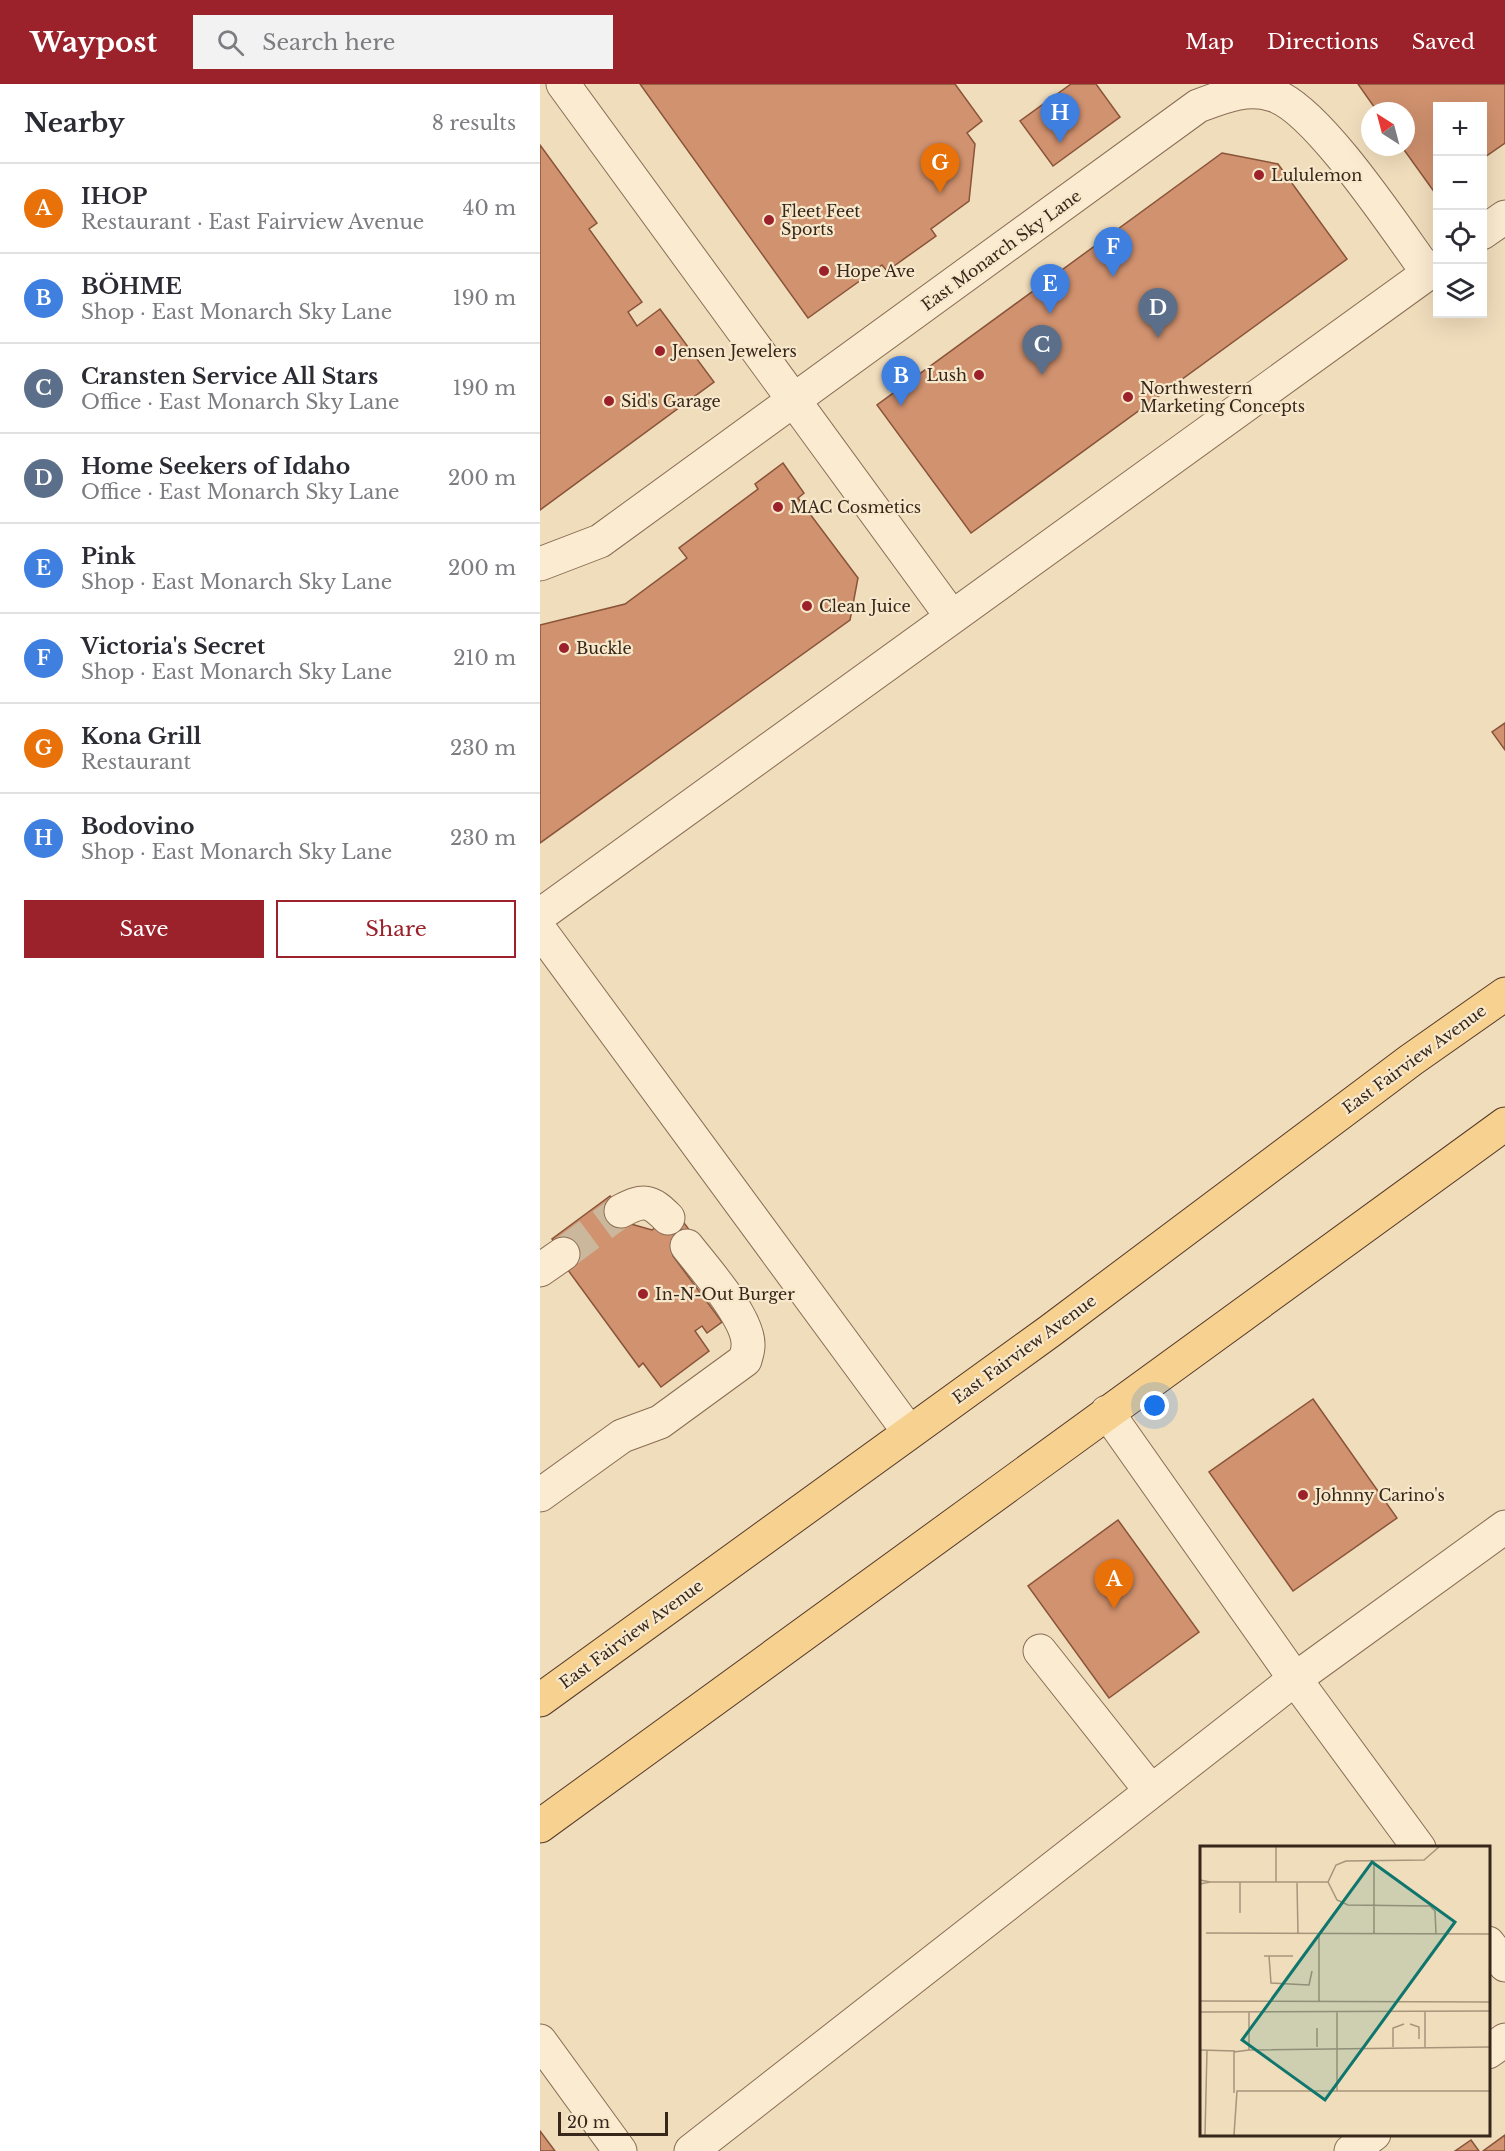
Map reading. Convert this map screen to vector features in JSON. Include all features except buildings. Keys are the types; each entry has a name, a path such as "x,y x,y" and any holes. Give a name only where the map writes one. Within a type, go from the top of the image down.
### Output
{"main road":[{"name":"East Fairview Avenue","path":"540,1700 1050,1331 1410,1060 1505,994"},
{"path":"540,1826 1505,1124"}],"street":[{"path":"563,84 952,617"},
{"name":"East Monarch Sky Lane","path":"540,564 600,541 1198,106 1228,95 1255,91 1275,95 1293,104 1338,151 1433,269"},
{"path":"1487,230 1505,217"},
{"path":"540,915 1433,269"},
{"path":"540,930 909,1432"},
{"path":"621,1211 634,1204 646,1202 656,1206 668,1218"},
{"path":"540,1495 622,1436 660,1422 745,1360 748,1346 746,1330 739,1315 687,1246"},
{"path":"1107,1412 1295,1679 1418,1846"},
{"path":"691,2151 1295,1679 1505,1527"},
{"path":"1040,1651 1151,1791"},
{"path":"1490,1946 1505,1965"},
{"path":"1490,2051 1505,2040"},
{"path":"540,2041 620,2151"},
{"path":"1351,2151 1371,2136"}],"tunnel":[{"path":"563,1254 621,1211"}],"place":[{"name":"Bodovino","path":"1060,143"},
{"name":"Lululemon","path":"1259,175"},
{"name":"Kona Grill","path":"940,193"},
{"name":"Fleet Feet Sports","path":"769,220"},
{"name":"Hope Ave","path":"824,271"},
{"name":"Victoria's Secret","path":"1113,277"},
{"name":"Pink","path":"1050,314"},
{"name":"Home Seekers of Idaho","path":"1158,338"},
{"name":"Jensen Jewelers","path":"660,351"},
{"name":"Lush","path":"979,375"},
{"name":"Cransten Service All Stars","path":"1042,375"},
{"name":"Northwestern Marketing Concepts","path":"1128,397"},
{"name":"Sid's Garage","path":"609,401"},
{"name":"BÖHME","path":"901,406"},
{"name":"MAC Cosmetics","path":"778,507"},
{"name":"Clean Juice","path":"807,606"},
{"name":"Buckle","path":"564,648"},
{"name":"In-N-Out Burger","path":"643,1294"},
{"name":"Johnny Carino's","path":"1303,1495"},
{"name":"IHOP","path":"1114,1609"}]}
